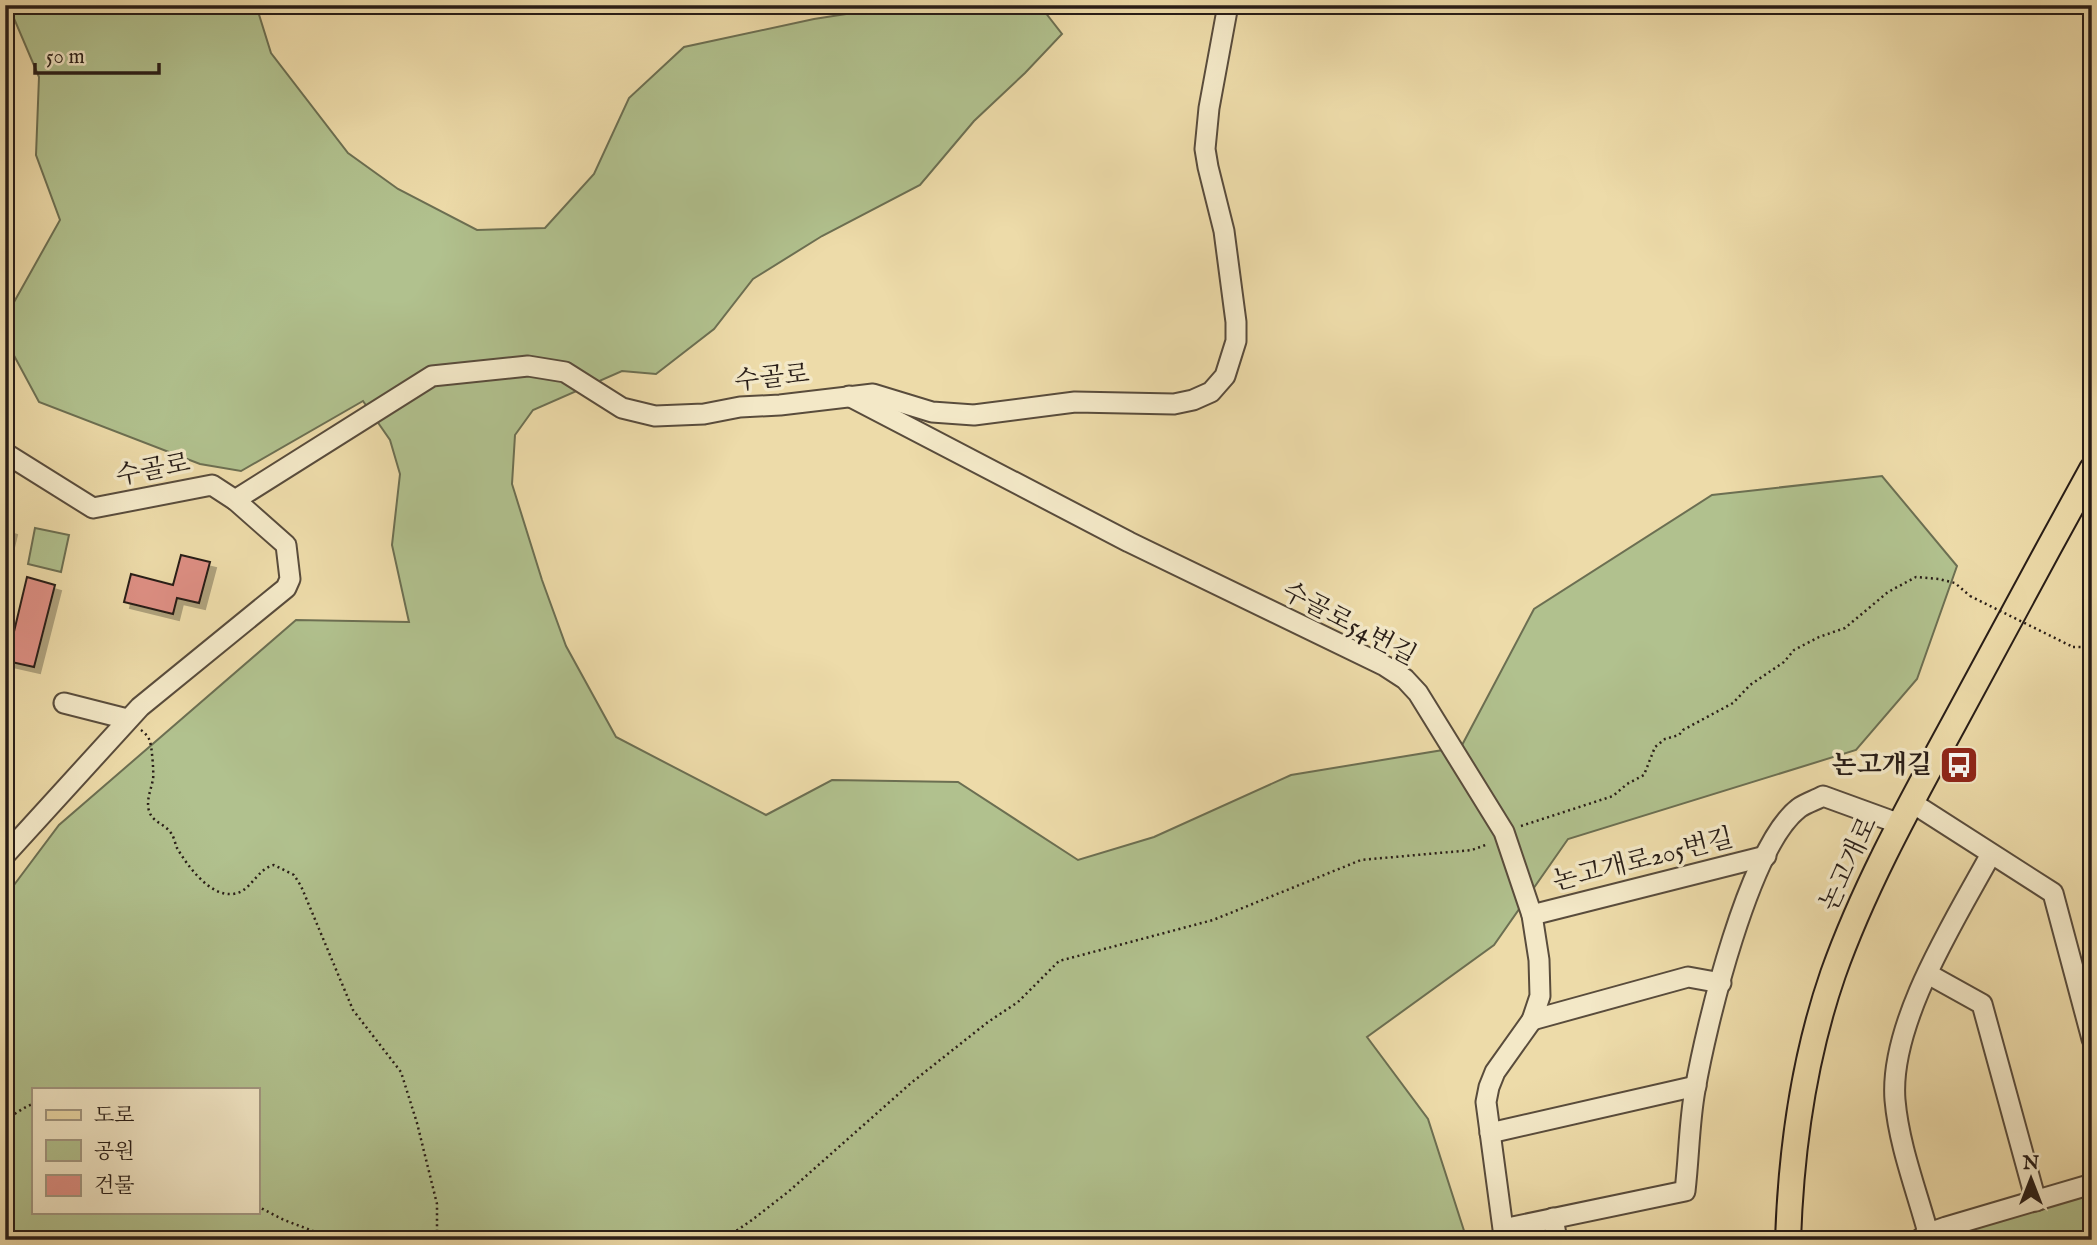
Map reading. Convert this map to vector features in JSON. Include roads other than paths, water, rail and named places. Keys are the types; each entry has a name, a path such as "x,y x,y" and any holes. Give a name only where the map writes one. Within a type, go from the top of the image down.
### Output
{"main road":[{"name":"논고개로","path":"1788,1240 1796,1138 1808,1062 1833,974 1871,881 1911,802 2092,468"}],"street":[{"name":"수골로","path":"5,453 93,508 212,485 235,500 432,376 528,366 565,372 622,408 655,416 704,414 740,407 873,394 932,412 974,415 1075,402 1174,404 1193,400 1211,392 1225,376 1236,341 1224,230 1205,149 1209,108 1228,5"},
{"name":"수골로54번길","path":"849,396 1129,542 1385,666 1405,679 1418,693 1504,832 1532,915 1539,960 1540,996 1532,1020 1495,1072 1486,1102 1503,1229"},
{"path":"5,855 127,719 286,588 290,579 286,545 235,500"},
{"path":"64,703 127,719"},
{"name":"논고개로205번길","path":"1503,1229 1685,1191 1696,1086 1705,1040 1752,885 1776,833 1800,807 1823,796 1900,824"},
{"path":"1911,802 2053,893 2092,1039"},
{"path":"1991,854 1910,1012 1899,1055 1895,1097 1899,1130 1926,1237 2092,1184"},
{"name":"논고개로205번길","path":"1532,915 1766,856"},
{"path":"1928,974 1982,1004 2036,1200"},
{"path":"1532,1020 1688,977 1721,983"},
{"path":"1490,1133 1696,1086"},
{"path":"1553,1219 1558,1240"}],"place":[{"name":"논고개길","path":"1959,765"}]}
